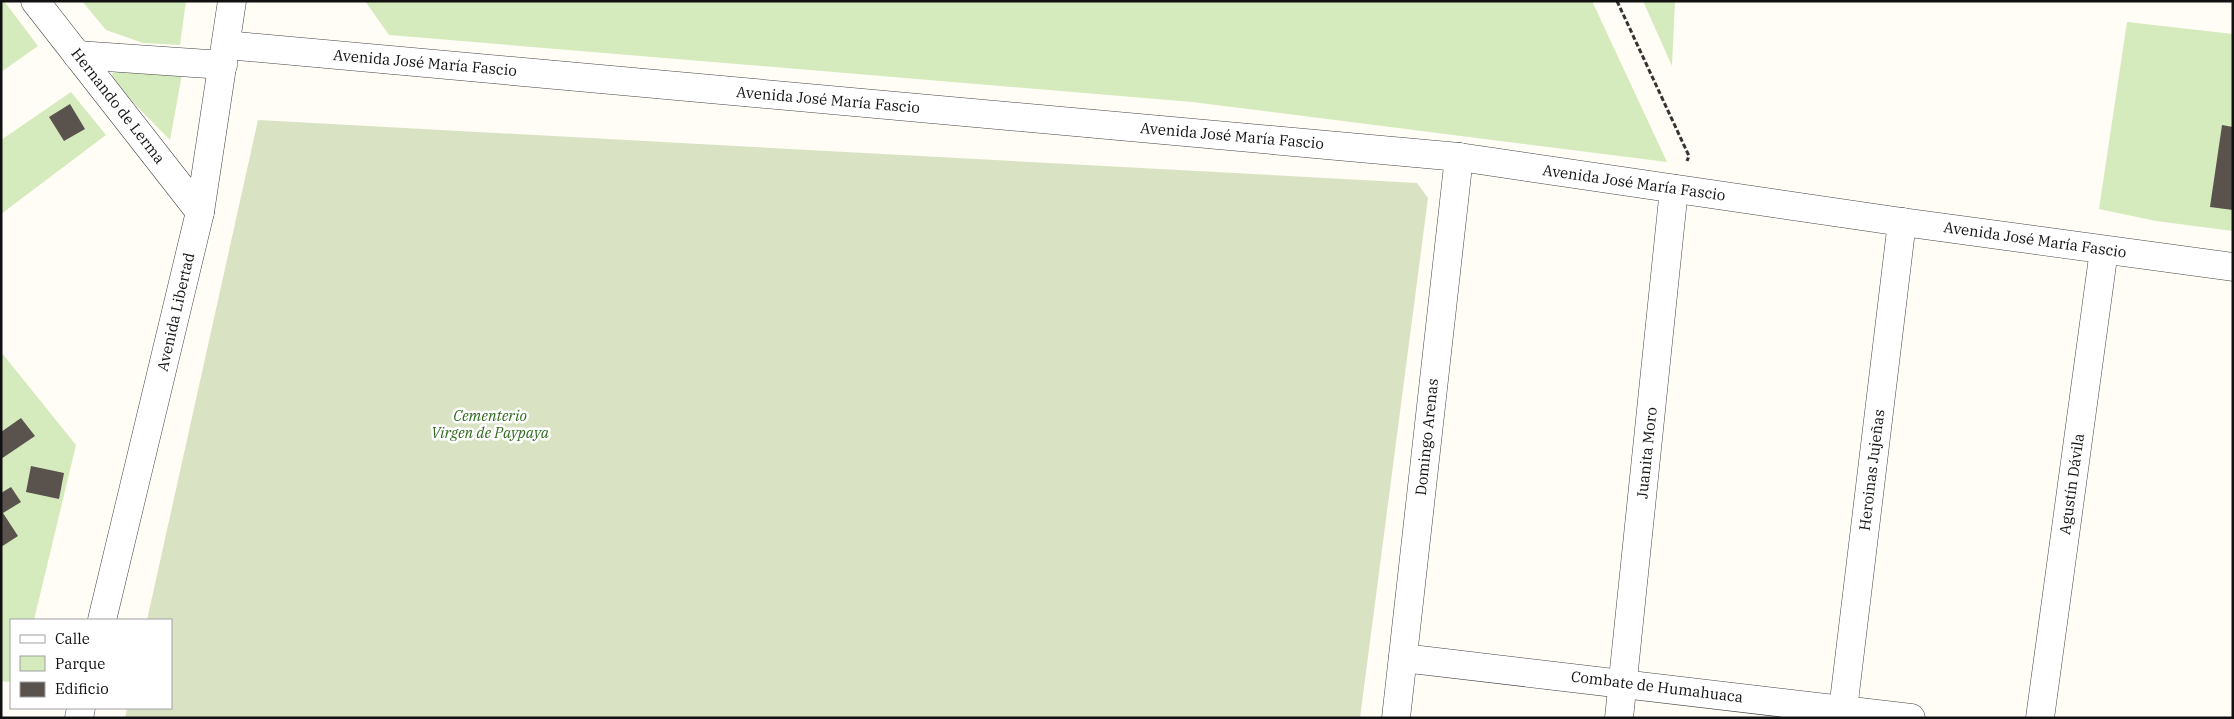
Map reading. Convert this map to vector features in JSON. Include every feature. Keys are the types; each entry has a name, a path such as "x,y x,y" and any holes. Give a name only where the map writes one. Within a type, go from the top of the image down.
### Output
{"street":[{"name":"Hernando de Lerma","path":"35,1 200,212"},
{"name":"Avenida Libertad","path":"102,619 200,212 232,1"},
{"name":"Avenida José María Fascio","path":"77,55 224,55 1459,157 1902,222 2233,267"},
{"name":"Domingo Arenas","path":"1396,718 1459,157"},
{"name":"Juanita Moro","path":"1620,718 1674,189"},
{"name":"Heroinas Jujeñas","path":"1842,713 1902,222"},
{"name":"Agustín Dávila","path":"2040,718 2104,250"},
{"name":"Combate de Humahuaca","path":"1403,658 1623,682 1842,713 1911,718"}],"path":[{"path":"1617,1 1689,156 1674,189"}],"green space":[{"path":"1,1 4,1 38,46 1,72"},
{"path":"82,1 186,1 180,45 143,43 106,30"},
{"path":"365,1 1592,1 1667,162 1192,102 389,35"},
{"path":"1643,1 1675,1 1672,66"},
{"path":"2127,22 2233,34 2233,231 2156,221 2099,209"},
{"path":"124,71 182,74 170,140 113,82 112,73"},
{"path":"71,92 106,135 1,214 1,140"},
{"name":"Cementerio Virgen de Paypaya","path":"258,120 1417,183 1428,198 1360,718 125,718 127,709 172,709 172,619 147,619"},
{"path":"1,352 76,445 34,619 10,619 10,681 1,681"}],"building":[{"path":"70,104 85,129 64,141 49,117"},
{"path":"2222,125 2233,127 2233,210 2210,207"},
{"path":"21,418 35,436 1,459 1,432"},
{"path":"31,466 64,473 59,499 26,492"},
{"path":"11,487 21,502 3,513 18,536 1,547 1,493"}]}
